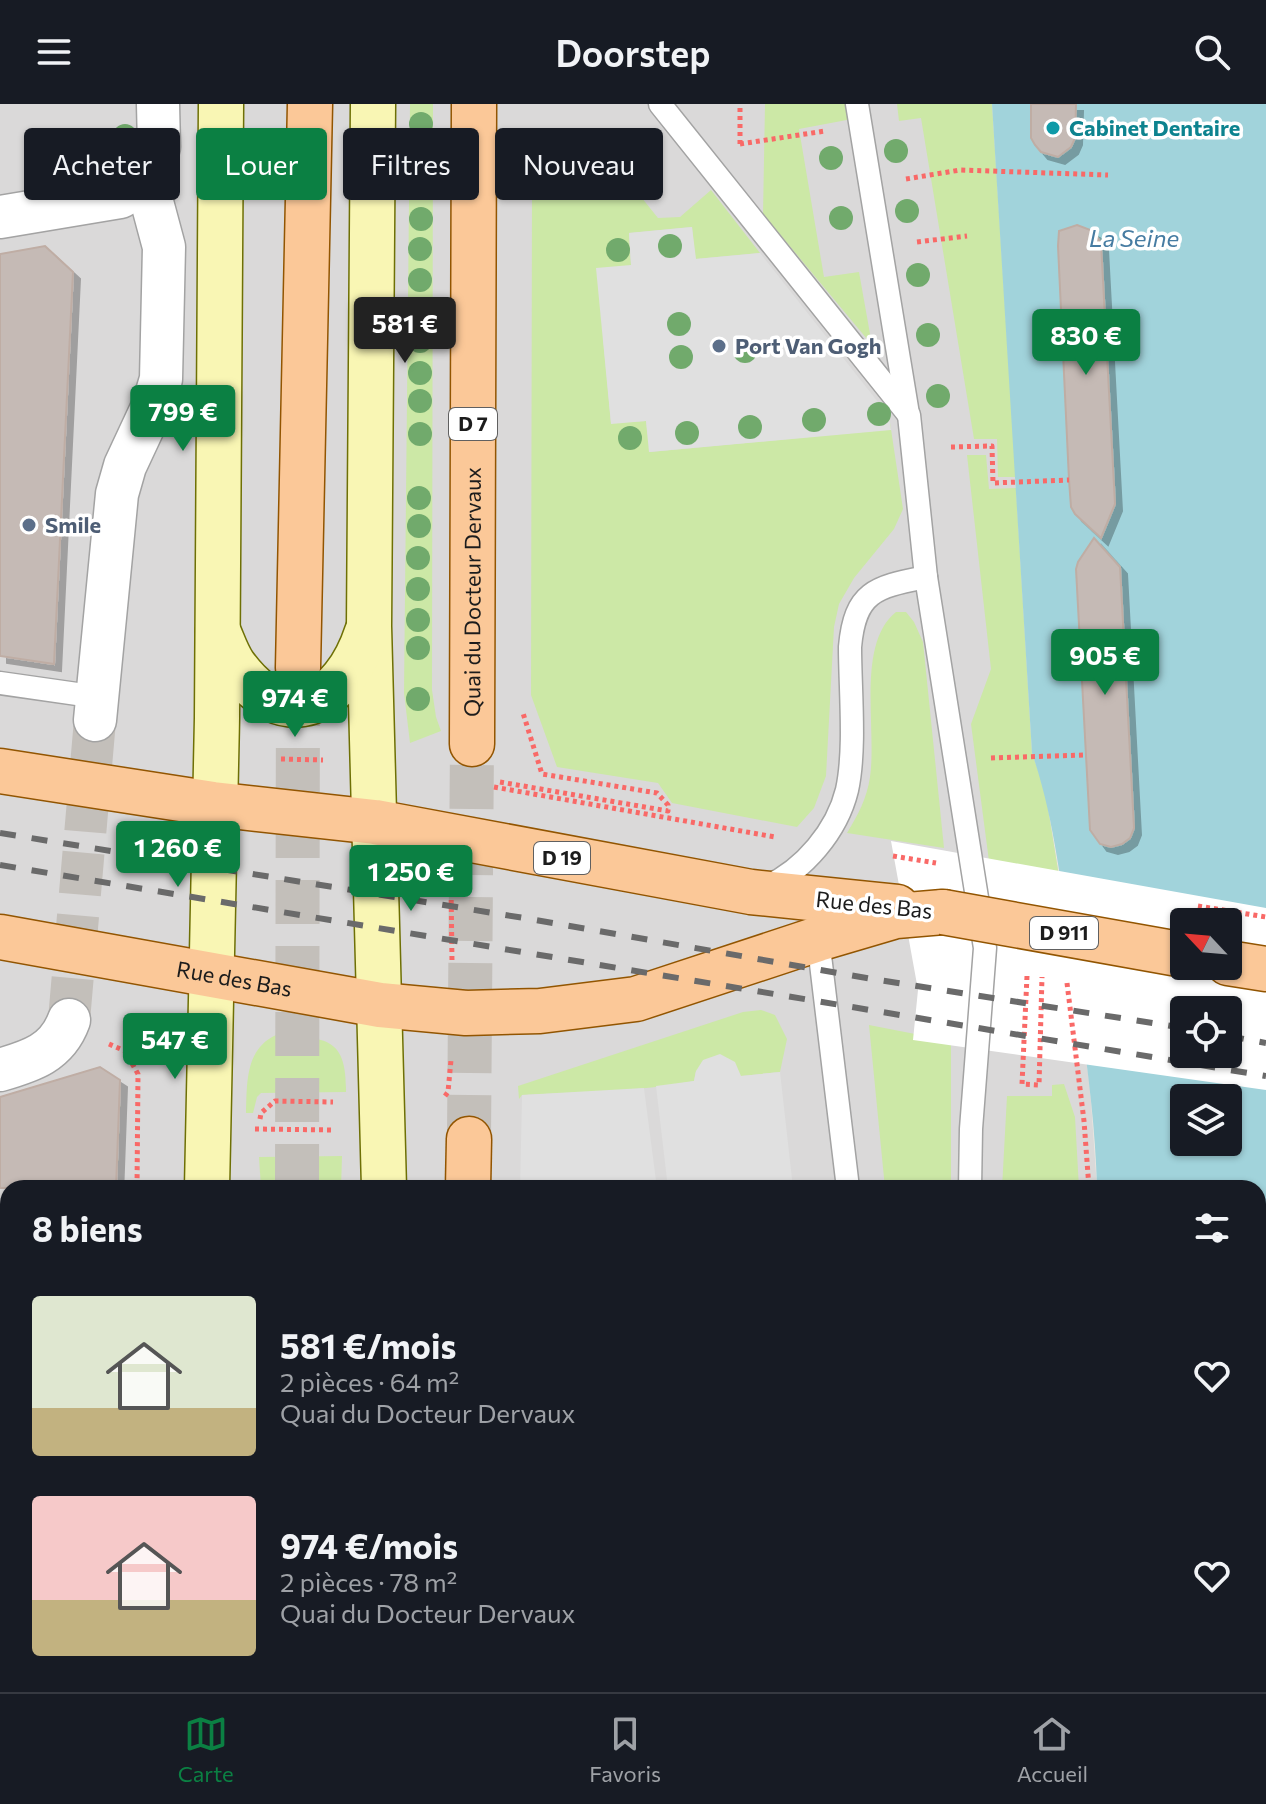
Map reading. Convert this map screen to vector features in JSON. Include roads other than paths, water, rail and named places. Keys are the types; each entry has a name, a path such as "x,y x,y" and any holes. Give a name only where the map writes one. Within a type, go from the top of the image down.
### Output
{"main road":[{"path":"207,1180 217,718 221,104"},
{"path":"298,668 310,104"},
{"path":"373,104 369,626 384,1180"},
{"name":"Quai du Docteur Dervaux","path":"474,104 484,770"},
{"path":"216,625 232,662 254,688 276,703 290,706 314,702 339,684 360,654 369,626"},
{"name":"Rue des Bas","path":"0,771 213,804 375,822 751,892 943,912"},
{"name":"Rue des Bas","path":"0,937 380,1005 466,1013 540,1011 636,999 896,916 943,912"},
{"name":"D 911","path":"943,912 1170,953"},
{"path":"1242,965 1266,969"},
{"path":"468,1180 469,1139"}],"street":[{"path":"158,104 159,128"},
{"path":"0,217 102,200"},
{"path":"96,709 117,494 125,466 153,406 161,379 164,247 151,200"},
{"path":"0,1070 39,1057 61,1034"}],"lane":[{"path":"660,104 909,415"},
{"path":"859,115 909,415 926,577 985,948 970,1180"},
{"path":"751,892 798,869 819,845 847,790 850,647 856,617 863,602 880,587 926,577"},
{"path":"0,683 96,709"},
{"path":"818,939 847,1180"}],"water":[{"name":"La Seine","path":"992,104 1266,104 1266,1180 1097,1180 1087,1069 1060,876 1046,802 1032,753"}],"tunnel":[{"path":"297,1180 298,668"},
{"path":"69,1020 95,720"},
{"path":"469,1139 472,744"}],"railway":[{"path":"0,833 1170,1026"},
{"path":"0,865 1266,1076"},
{"path":"1242,1039 1266,1043"}],"place":[{"name":"Cabinet Dentaire","path":"1053,128"},
{"name":"Port Van Gogh","path":"719,346"},
{"name":"Smile","path":"29,525"}]}
